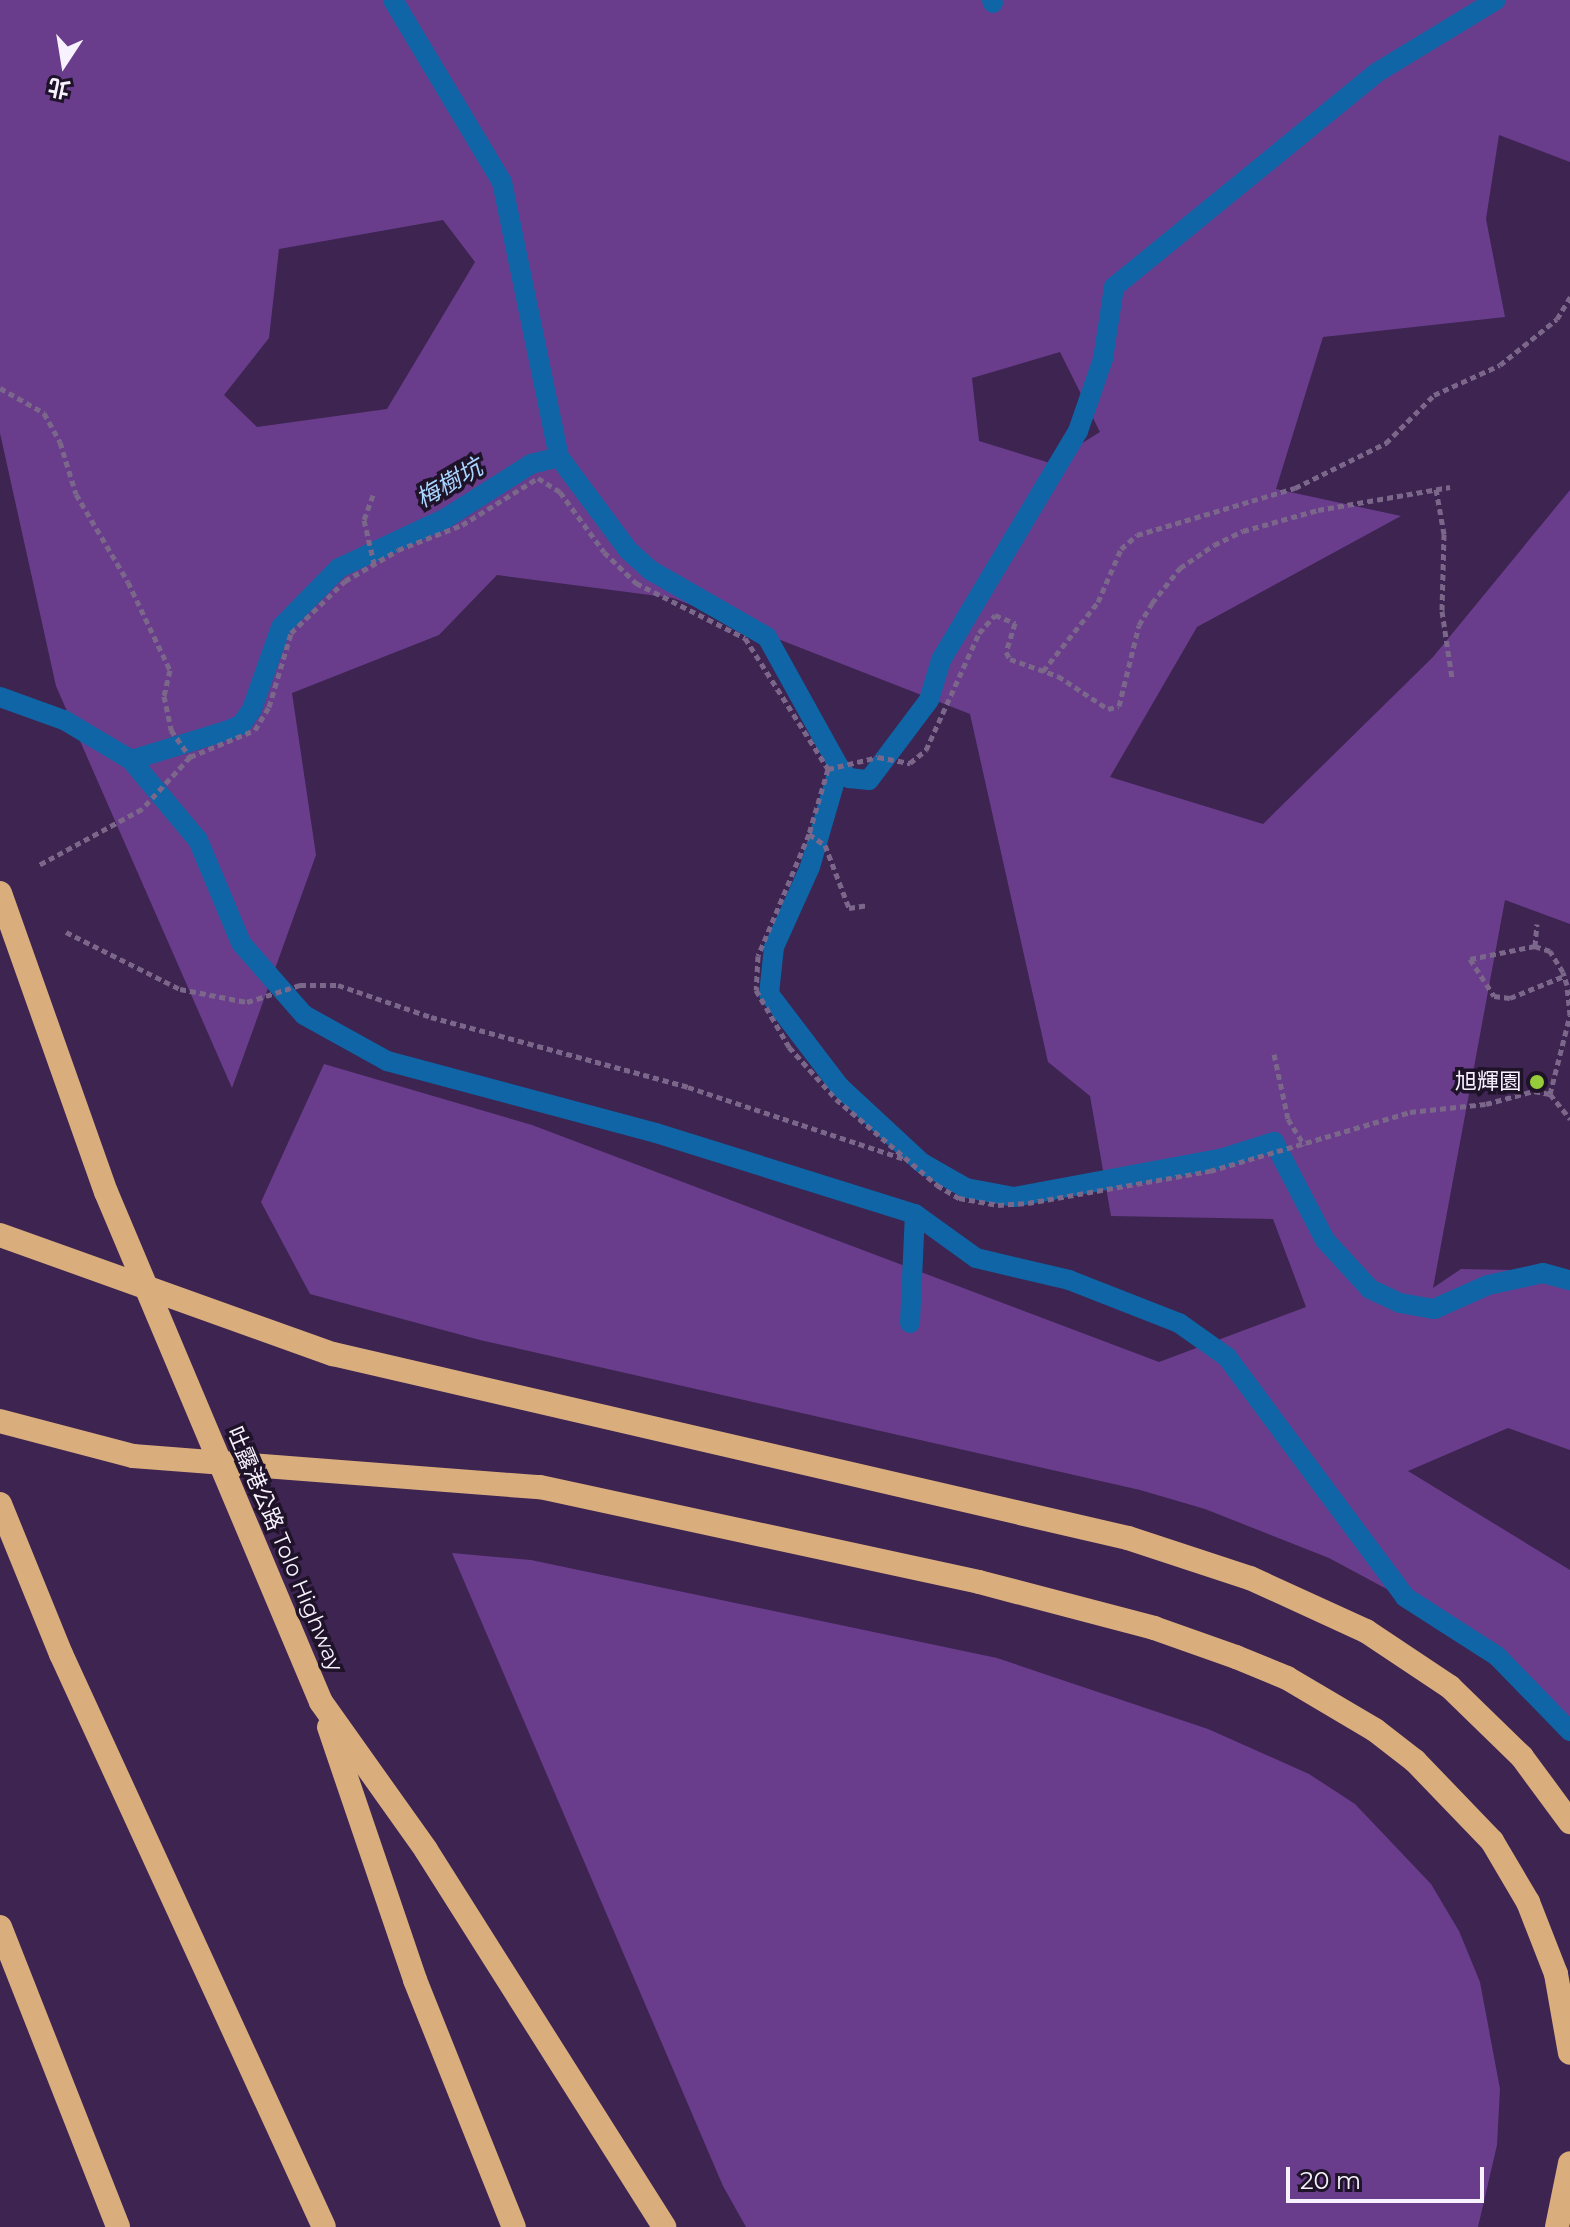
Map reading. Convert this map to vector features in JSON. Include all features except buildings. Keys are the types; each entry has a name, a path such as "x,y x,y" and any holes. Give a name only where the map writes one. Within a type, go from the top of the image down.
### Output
{"highway":[{"name":"吐露港公路 Tolo Highway","path":"0,893 106,1192 321,1702 415,1980 514,2227"},
{"path":"0,1235 333,1354 1128,1538 1250,1578 1366,1631 1450,1687 1522,1757 1570,1822"},
{"path":"0,1421 133,1456 540,1487 979,1582 1154,1628 1236,1657 1287,1678 1375,1730 1415,1761 1492,1841 1528,1902 1556,1974 1570,2053"},
{"path":"0,1504 61,1654 324,2227"},
{"path":"321,1702 492,1951 664,2227"},
{"path":"0,1927 118,2227"},
{"path":"1557,2227 1570,2163"}],"path":[{"path":"1043,671 1098,602 1121,549 1137,535 1295,488 1386,443 1434,395 1500,365 1557,319 1570,297"},
{"path":"0,388 44,413 60,442 76,494 128,582 170,670 164,696 171,730 190,757"},
{"path":"26,873 142,809 172,781 190,757 255,730 269,707 291,633 322,600 374,563 462,525 538,478 560,492 604,552 636,583 745,638 828,769 809,834 758,956 756,990 789,1047 836,1099 905,1160 959,1198 998,1205 1210,1171 1292,1150 1410,1112 1486,1104 1534,1091 1550,1094 1570,1119"},
{"path":"828,769 878,757 910,763 926,750 979,633 995,615 1015,623 1006,652 1010,659 1043,671 1108,709 1119,706 1139,625 1191,560 1243,531 1292,516 1450,487"},
{"path":"1436,489 1444,534 1442,611 1452,678"},
{"path":"373,495 364,520 374,563"},
{"path":"809,834 825,845 849,908 867,905"},
{"path":"1535,946 1537,924"},
{"path":"55,926 180,989 247,1002 300,985 338,985 466,1027 615,1064 905,1160"},
{"path":"1550,1094 1570,1015 1564,976 1550,951 1535,946 1470,959 1494,996 1510,998 1564,976"},
{"path":"1274,1054 1288,1119 1304,1145"}],"shaded area":[{"path":"0,0 1570,0 1570,162 1499,135 1486,219 1505,317 1323,337 1276,489 1401,516 1197,627 1110,777 1263,824 1433,657 1570,490 1570,924 1505,900 1433,1288 1461,1269 1570,1271 1570,1450 1508,1428 1408,1471 1570,1570 1570,1738 1522,1685 1437,1616 1329,1558 1205,1509 1140,1490 480,1340 310,1294 261,1202 324,1064 532,1125 1159,1362 1306,1307 1273,1219 1111,1216 1090,1096 1048,1062 970,714 673,598 497,575 439,635 292,693 316,855 232,1088 56,686 0,433","holes":["443,220 475,262 387,409 257,427 224,395 269,338 279,249","1060,352 1100,432 1050,463 979,441 972,378"]},
{"path":"452,1553 531,1560 997,1658 1208,1729 1309,1774 1355,1804 1431,1884 1459,1931 1480,1982 1500,2089 1497,2145 1478,2227 746,2227 723,2186"}],"waterway":[{"path":"393,0 502,182 559,457"},
{"path":"839,767 849,778 869,780 929,700 941,660 1078,431 1103,359 1114,287 1376,73 1496,0"},
{"name":"梅樹坑","path":"0,697 64,720 131,760 241,725 252,709 281,627 339,568 446,518 531,464 559,457 628,550 650,570 767,637 839,767 810,867 774,947 769,994 839,1086 922,1163 966,1188 1014,1197 1220,1159 1274,1142 1325,1240 1370,1289 1400,1303 1434,1309 1488,1285 1543,1273 1570,1280"},
{"path":"131,760 198,840 241,943 304,1015 387,1061 656,1133 915,1214 976,1258 1069,1280 1179,1323 1227,1357 1405,1597 1497,1656 1570,1731"},
{"path":"910,1323 915,1214"}],"place":[{"name":"旭輝園","path":"1537,1082"}]}
